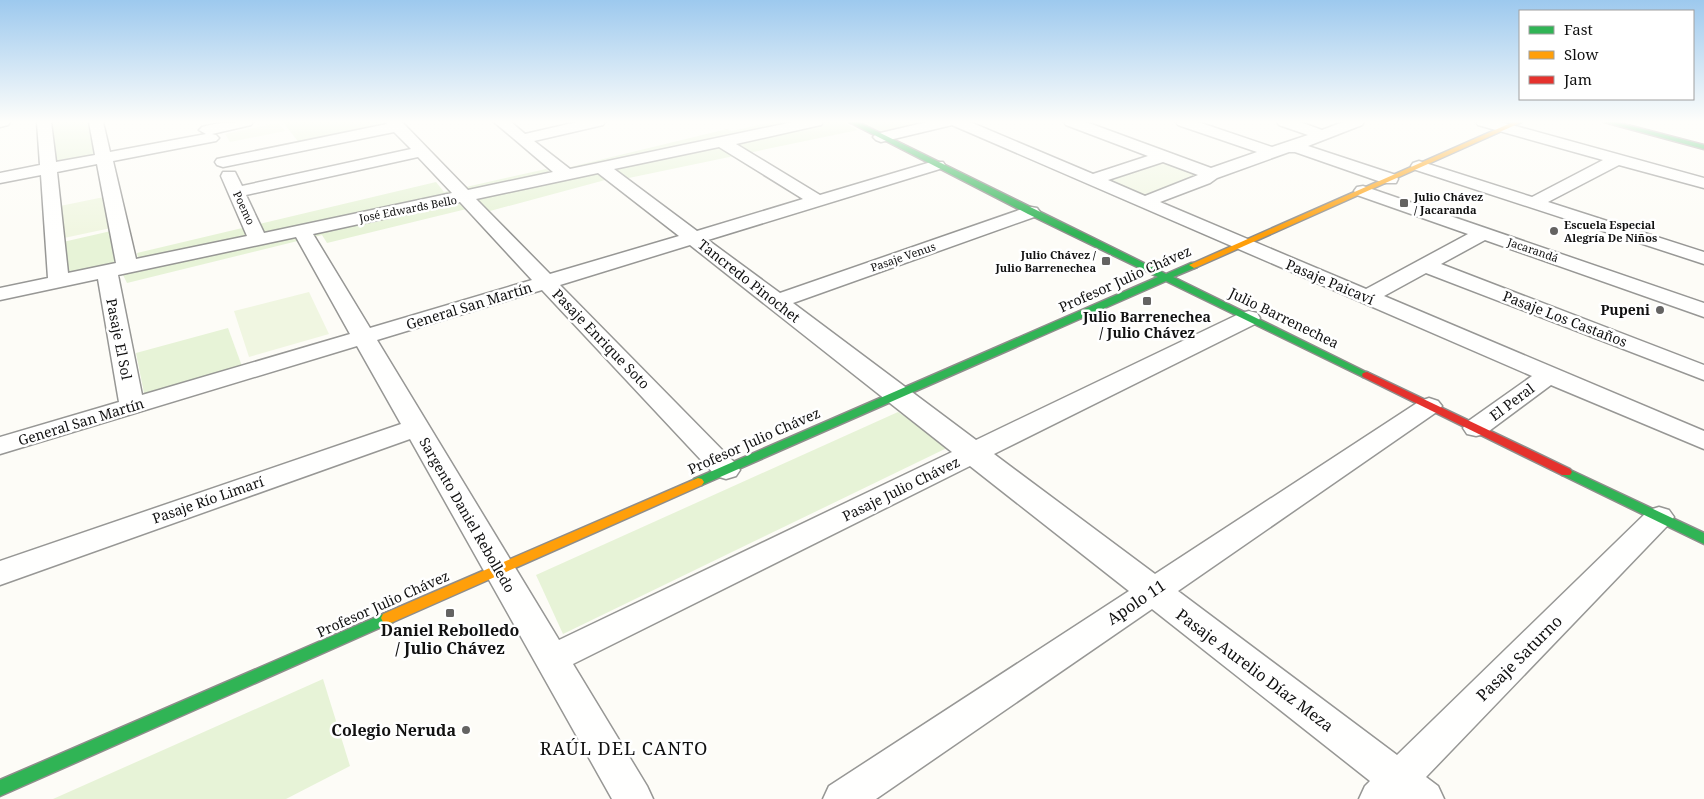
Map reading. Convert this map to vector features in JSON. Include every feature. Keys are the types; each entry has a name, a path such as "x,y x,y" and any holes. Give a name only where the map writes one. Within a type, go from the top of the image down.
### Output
{"street":[{"path":"47,159 59,281"},
{"path":"0,178 97,159"},
{"name":"Pasaje El Sol","path":"104,159 132,406"},
{"name":"Poemo","path":"222,159 258,240"},
{"path":"223,162 236,159"},
{"path":"237,192 388,159"},
{"name":"Pasaje Enrique Soto","path":"429,159 726,470"},
{"path":"547,159 562,171"},
{"name":"José Edwards Bello","path":"0,294 117,268 465,198 612,159"},
{"name":"José Edwards Bello","path":"562,171 602,168 642,159"},
{"path":"750,159 818,201"},
{"name":"Julio Barrenechea","path":"926,159 1704,539"},
{"name":"Pasaje Paicaví","path":"1044,159 1704,441"},
{"path":"1092,180 1154,159"},
{"path":"1168,159 1211,174 1253,159"},
{"path":"1331,159 1390,179"},
{"name":"Profesor Julio Chávez","path":"0,788 1434,159"},
{"path":"1533,203 1617,159"},
{"path":"1619,159 1704,183"},
{"name":"General San Martín","path":"0,446 938,165"},
{"path":"1419,166 1704,258"},
{"name":"Tancredo Pinochet","path":"602,168 896,395"},
{"path":"1144,202 1204,180 1211,174"},
{"name":"Jacarandá","path":"1363,191 1704,310"},
{"name":"Pasaje Venus","path":"776,302 1031,212"},
{"name":"Sargento Daniel Rebolledo","path":"302,230 633,799"},
{"path":"1366,297 1483,233"},
{"name":"Pasaje Los Castaños","path":"1425,265 1704,373"},
{"name":"Pasaje Julio Chávez","path":"552,659 1249,318"},
{"name":"El Peral","path":"1476,428 1548,375"},
{"name":"Pasaje Aurelio Díaz Meza","path":"896,395 1152,591 1400,793"},
{"name":"Apolo 11","path":"842,799 1429,406"},
{"name":"Pasaje Río Limarí","path":"0,573 416,428"},
{"name":"Pasaje Saturno","path":"1400,793 1659,517"}],"green space":[{"path":"53,159 88,159 54,166"},
{"path":"602,159 718,159 624,179 620,176 490,211 483,205 327,243 322,235 127,283 121,271 140,268 137,253 436,182 444,192 546,169 550,172"},
{"path":"1164,162 1198,175 1143,195 1109,181"},
{"path":"104,197 111,228 64,238 60,206"},
{"path":"111,231 118,264 68,276 63,242"},
{"path":"309,292 329,334 249,357 234,311"},
{"path":"228,328 243,369 145,398 136,353"},
{"path":"898,412 951,446 563,634 536,575"},
{"path":"323,679 350,766 286,799 53,799"}],"traffic: fast":[{"path":"926,159 1367,375"},
{"path":"698,482 1194,265"},
{"path":"1566,472 1704,539"},
{"path":"0,788 388,618"}],"traffic: slow":[{"path":"1194,265 1434,159"},
{"path":"388,618 698,482"}],"traffic: jam":[{"path":"1367,375 1566,472"}],"place":[{"name":"Julio Chávez / Jacaranda","path":"1404,203"},
{"name":"Escuela Especial Alegría De Niños","path":"1554,231"},
{"name":"Julio Chávez / Julio Barrenechea","path":"1106,261"},
{"name":"Julio Barrenechea / Julio Chávez","path":"1147,301"},
{"name":"Pupeni","path":"1660,310"},
{"name":"Daniel Rebolledo / Julio Chávez","path":"450,613"},
{"name":"Colegio Neruda","path":"466,730"}],"district":[{"name":"RAÚL DEL CANTO","path":"624,749"}]}
